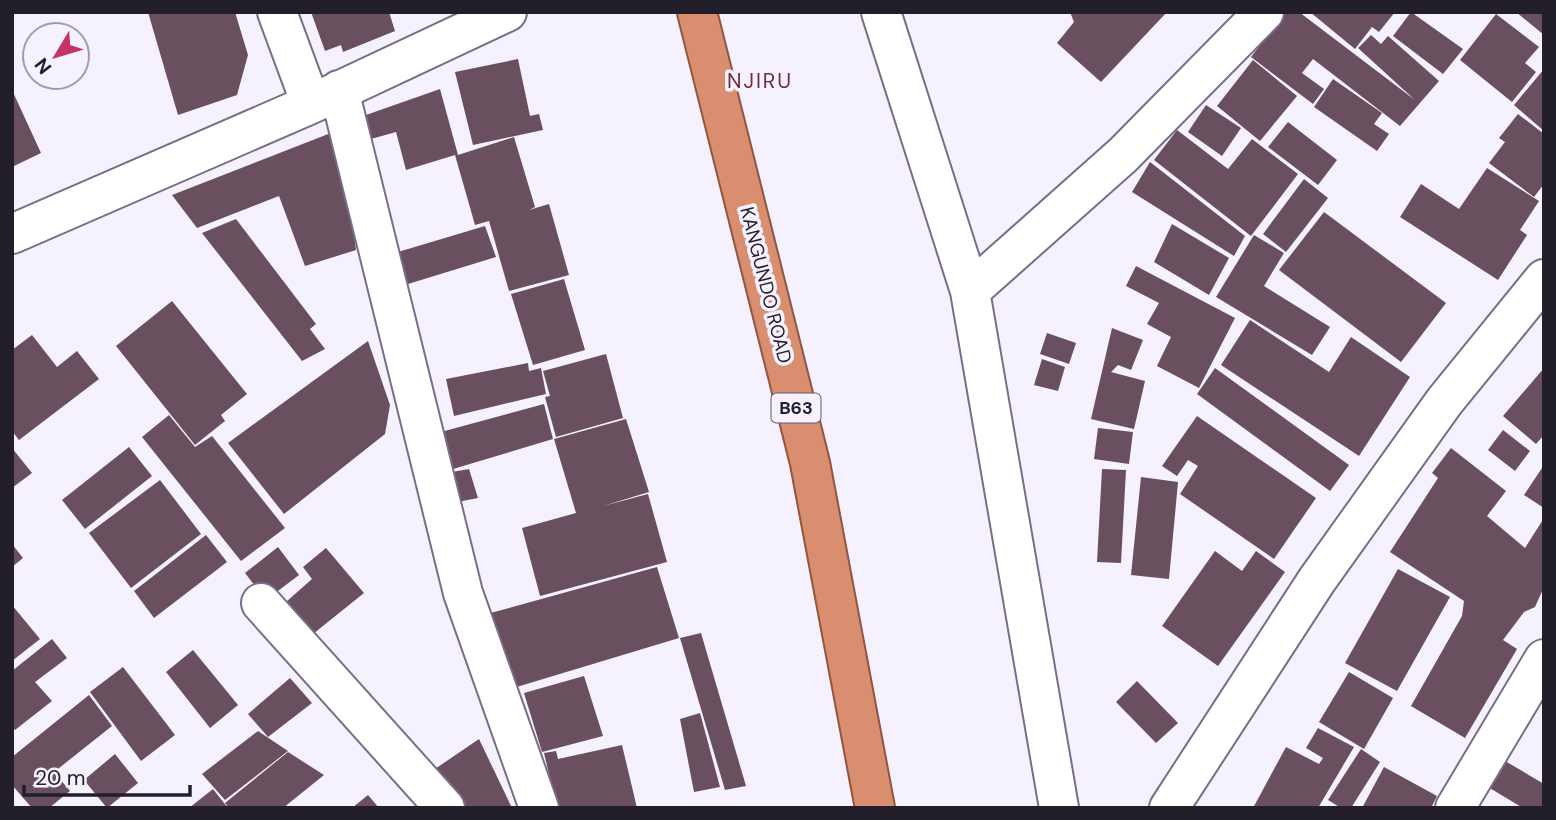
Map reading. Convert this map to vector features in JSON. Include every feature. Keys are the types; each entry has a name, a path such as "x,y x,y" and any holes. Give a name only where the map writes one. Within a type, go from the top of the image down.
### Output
{"highway":[{"name":"KANGUNDO ROAD","path":"697,12 810,463 875,808"}],"street":[{"path":"277,12 325,97 463,593 539,808"},
{"path":"12,234 325,97 507,12"},
{"path":"881,12 970,291 1059,808"},
{"path":"970,291 1123,155 1264,12"},
{"path":"1169,808 1333,558 1444,402 1544,279"},
{"path":"261,603 445,808"},
{"path":"1455,808 1544,659"}],"building":[{"path":"148,12 235,12 248,55 237,95 178,115"},
{"path":"311,12 389,12 395,31 343,52 341,45 325,51"},
{"path":"1070,12 1167,12 1101,82 1057,43 1074,22"},
{"path":"1285,12 1299,12 1415,100 1358,48 1371,35 1381,44 1388,36 1439,81 1400,126 1313,59 1302,73 1324,89 1313,104 1251,57"},
{"path":"1310,12 1395,12 1379,32 1372,27 1355,49"},
{"path":"1411,12 1463,49 1443,74 1393,36"},
{"path":"1516,12 1544,12 1544,35"},
{"path":"1496,14 1539,47 1525,63 1536,72 1512,102 1460,60"},
{"path":"518,59 530,116 539,114 543,130 473,145 455,72"},
{"path":"1253,60 1297,96 1260,141 1217,106"},
{"path":"1544,69 1544,131 1514,105"},
{"path":"1333,79 1382,113 1374,124 1389,134 1377,151 1314,107"},
{"path":"440,89 458,155 514,137 535,207 529,210 549,204 569,275 509,291 489,221 475,225 455,155 406,170 396,132 371,139 366,115"},
{"path":"12,90 41,153 12,167"},
{"path":"1206,105 1241,128 1222,156 1188,132"},
{"path":"1518,114 1544,134 1544,184 1534,197 1489,163 1505,142 1499,138"},
{"path":"1288,122 1337,160 1318,185 1268,147"},
{"path":"341,129 356,250 305,266 279,196 197,228 172,195"},
{"path":"1177,130 1228,169 1252,139 1298,174 1251,236 1154,160"},
{"path":"1150,162 1245,236 1234,256 1132,192"},
{"path":"1487,168 1539,201 1520,230 1527,235 1498,280 1400,217 1421,184 1459,209"},
{"path":"1304,179 1328,198 1286,252 1263,234"},
{"path":"1324,212 1446,303 1401,362 1279,270"},
{"path":"236,219 316,324 310,329 325,349 302,361 202,233"},
{"path":"1172,224 1229,258 1209,295 1154,262"},
{"path":"485,226 496,257 408,284 398,252"},
{"path":"1254,235 1284,253 1264,286 1330,327 1312,355 1216,297"},
{"path":"1136,266 1235,318 1199,388 1157,366 1171,337 1147,324 1159,303 1126,286"},
{"path":"564,279 585,350 533,365 511,294"},
{"path":"172,301 247,394 221,415 225,421 195,445 116,346"},
{"path":"1250,320 1329,372 1351,337 1410,377 1359,456 1221,365"},
{"path":"1112,328 1143,340 1131,370 1118,365 1111,372 1145,381 1134,429 1091,419"},
{"path":"1047,333 1076,343 1069,364 1040,354"},
{"path":"32,335 57,367 77,351 99,379 19,440 12,431 12,350"},
{"path":"368,341 390,405 385,434 284,514 228,443"},
{"path":"606,354 623,418 556,437 545,397 550,396 543,371"},
{"path":"1042,359 1065,367 1058,391 1034,385"},
{"path":"528,363 529,371 541,368 546,394 454,416 446,379"},
{"path":"1215,368 1349,465 1330,491 1197,394"},
{"path":"1544,368 1544,435 1536,444 1503,416"},
{"path":"544,404 553,439 453,469 441,432"},
{"path":"169,415 195,447 212,436 285,528 241,561 142,437"},
{"path":"1197,416 1316,498 1274,559 1180,494 1198,466 1188,460 1177,476 1162,466"},
{"path":"626,419 649,492 603,506 648,494 667,562 540,596 522,528 576,513 554,439"},
{"path":"1098,428 1133,432 1129,464 1094,459"},
{"path":"1503,430 1530,451 1515,471 1488,450"},
{"path":"129,447 152,476 85,529 62,500"},
{"path":"12,448 32,473 12,488"},
{"path":"1451,448 1506,491 1487,516 1525,548 1544,518 1544,587 1535,607 1524,612 1503,640 1517,649 1465,738 1411,706 1462,616 1464,601 1390,552 1438,478 1432,473"},
{"path":"1544,465 1544,508 1524,495"},
{"path":"469,469 478,498 452,503 446,473"},
{"path":"1102,469 1126,470 1121,563 1097,562"},
{"path":"1141,477 1178,482 1169,579 1131,575"},
{"path":"160,480 201,534 131,588 89,533"},
{"path":"206,535 227,562 154,618 134,591"},
{"path":"12,544 23,558 12,567"},
{"path":"278,547 299,575 266,600 245,573"},
{"path":"326,548 364,593 303,642 278,609 312,579 303,567"},
{"path":"1215,551 1242,571 1256,551 1285,572 1218,666 1162,626"},
{"path":"657,567 679,638 510,689 487,614"},
{"path":"1398,569 1450,597 1397,691 1345,663"},
{"path":"12,605 40,639 12,661"},
{"path":"701,633 746,786 725,790 680,638"},
{"path":"52,639 67,658 35,682 52,701 15,730 12,726 12,671"},
{"path":"193,650 238,705 210,728 166,672"},
{"path":"123,667 175,735 141,761 90,692"},
{"path":"1349,672 1393,698 1364,749 1319,722"},
{"path":"584,676 603,736 542,752 524,693"},
{"path":"290,678 312,703 268,737 248,714"},
{"path":"1137,681 1178,723 1156,743 1116,702"},
{"path":"89,695 112,726 54,772 70,791 49,808 32,808 12,785 12,757"},
{"path":"700,713 720,787 694,792 680,719"},
{"path":"1318,728 1354,747 1318,808 1253,808 1286,747 1319,764 1323,758 1306,748"},
{"path":"258,731 288,751 225,800 202,774"},
{"path":"479,739 512,808 459,808 432,771"},
{"path":"622,745 637,808 557,808 544,753 556,751 558,759"},
{"path":"1361,749 1380,762 1351,808 1341,808 1328,800"},
{"path":"288,752 324,775 283,808 229,808 225,803"},
{"path":"115,754 138,783 107,808 84,780"},
{"path":"1500,758 1544,784 1544,808 1523,808 1483,784"},
{"path":"1384,767 1437,796 1431,808 1362,808"},
{"path":"213,789 228,808 189,808"},
{"path":"368,795 379,808 352,808"}],"district":[{"name":"NJIRU","path":"760,81"}]}
